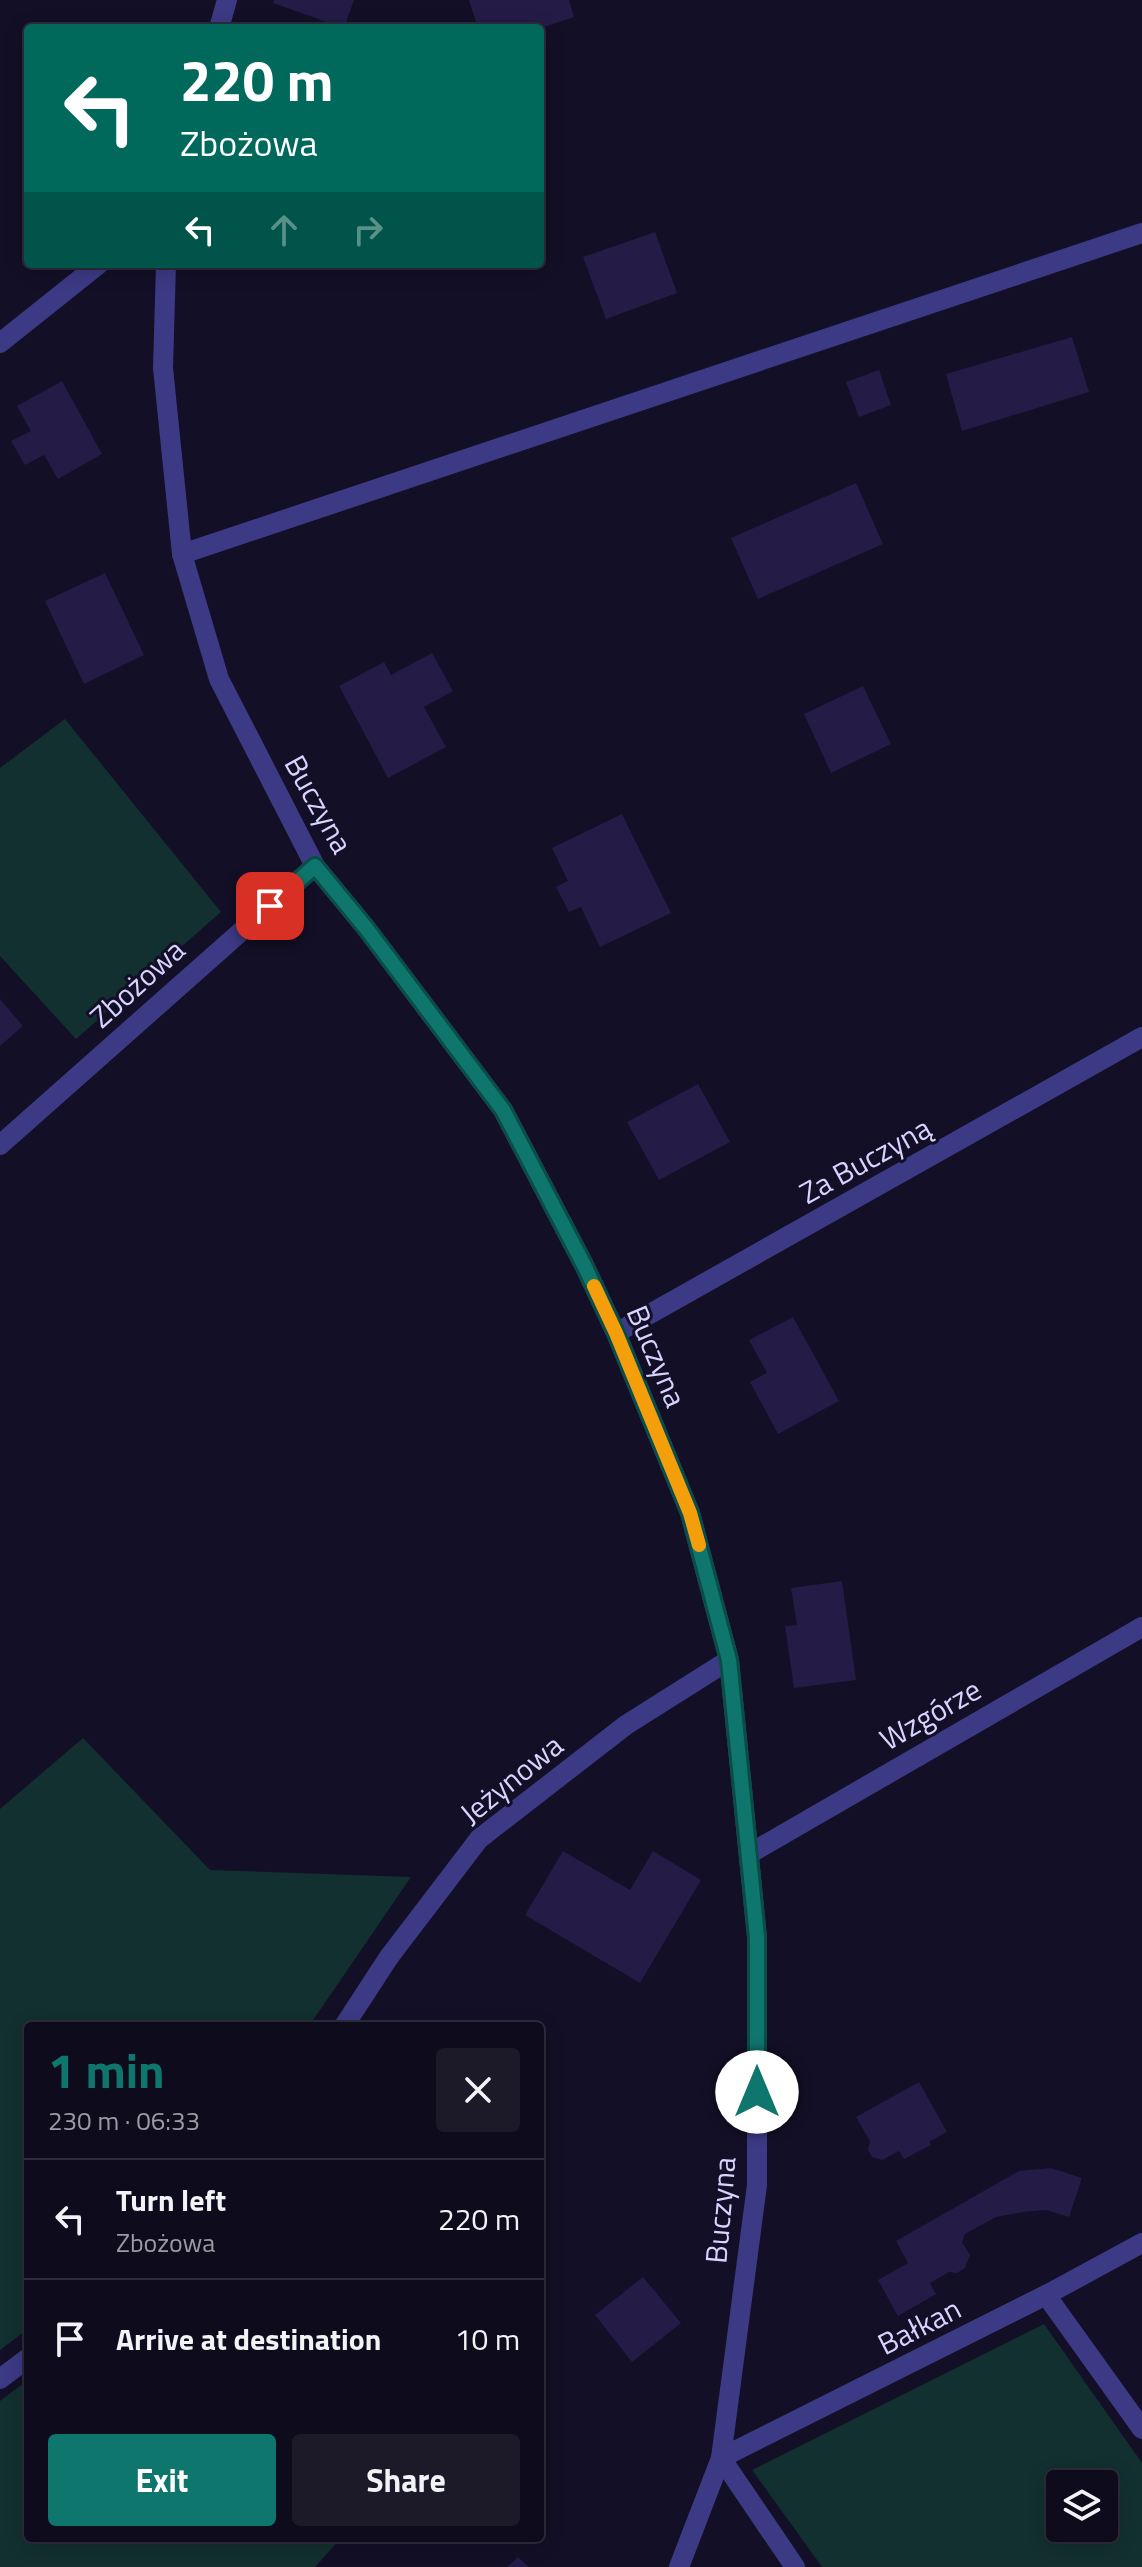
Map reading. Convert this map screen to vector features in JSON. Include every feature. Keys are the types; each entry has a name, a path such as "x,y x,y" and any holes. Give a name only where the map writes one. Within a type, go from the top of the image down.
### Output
{"street":[{"path":"220,24 227,0"},
{"path":"182,554 1142,233"},
{"path":"0,343 94,268"},
{"name":"Buczyna","path":"166,268 163,368 182,554 219,679 315,866 366,928 503,1110 584,1265 616,1333 690,1513 729,1660 757,1937 757,2185 721,2458 679,2567"},
{"name":"Zbożowa","path":"0,1145 315,866"},
{"name":"Za Buczyną","path":"616,1333 1142,1037"},
{"name":"Wzgórze","path":"749,1854 1142,1627"},
{"name":"Jeżynowa","path":"347,2022 389,1957 479,1839 626,1725 729,1660"},
{"name":"Bałkan","path":"721,2458 1046,2295 1142,2243"},
{"path":"1046,2295 1142,2429"},
{"path":"0,2379 24,2361"},
{"path":"721,2458 795,2567"}],"green space":[{"path":"65,719 221,912 76,1039 0,956 0,768"},
{"path":"83,1738 210,1870 411,1877 312,2022 24,2022 24,2332 0,2350 0,1809"},
{"path":"1044,2324 1142,2463 1142,2567 822,2567 752,2470"},
{"path":"24,2383 24,2542 337,2542 315,2567 0,2567 0,2401"}],"building":[{"path":"274,0 354,0 345,24 333,24 273,3"},
{"path":"469,0 569,0 574,17 544,27 544,24 477,24"},
{"path":"655,232 677,293 606,319 583,257"},
{"path":"1072,337 1089,392 962,431 946,374"},
{"path":"879,370 891,405 859,417 846,382"},
{"path":"62,381 102,454 58,479 44,455 25,465 11,441 31,431 17,406"},
{"path":"856,483 883,544 758,599 731,538"},
{"path":"105,573 144,655 84,684 45,601"},
{"path":"432,653 453,691 424,707 446,747 388,778 339,686 384,662 391,675"},
{"path":"863,686 891,744 831,773 804,714"},
{"path":"622,814 671,913 600,947 581,907 569,912 556,887 568,881 552,848"},
{"path":"0,999 23,1026 0,1046"},
{"path":"698,1084 730,1142 659,1180 627,1122"},
{"path":"793,1317 839,1401 778,1434 750,1382 767,1373 749,1340"},
{"path":"842,1581 856,1680 794,1688 785,1626 797,1625 791,1588"},
{"path":"563,1851 630,1890 653,1851 701,1880 640,1983 525,1915"},
{"path":"919,2082 947,2132 929,2142 931,2145 904,2159 899,2151 882,2160 872,2157 868,2150 870,2141 856,2117"},
{"path":"1051,2168 1082,2178 1069,2217 1046,2210 1023,2212 996,2217 965,2234 962,2242 970,2255 965,2268 957,2273 949,2272 930,2283 936,2294 898,2316 878,2280 908,2263 896,2241 1019,2171"},
{"path":"643,2277 681,2323 632,2362 595,2315"},
{"path":"518,2557 529,2567 507,2567"}],"slow traffic":[{"path":"594,1286 690,1513 699,1545"}],"route":[{"path":"270,906 315,866 366,928 503,1110 616,1333 690,1513 729,1660 757,1937 757,2092"}]}
